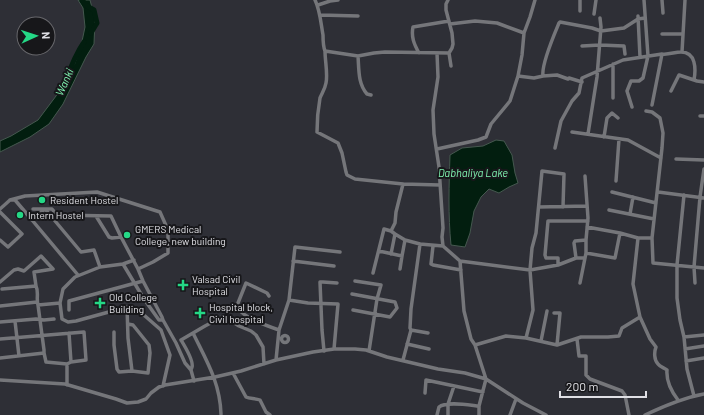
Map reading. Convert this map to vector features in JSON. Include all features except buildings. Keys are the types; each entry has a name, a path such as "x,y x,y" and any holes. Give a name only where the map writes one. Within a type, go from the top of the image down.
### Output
{"street":[{"path":"315,0 318,5 320,15 323,47 325,51 327,82 319,105 317,132 338,143 347,175 355,179 403,184 440,185"},
{"path":"318,5 338,0"},
{"path":"448,0 446,10 450,22 453,44 450,53 451,66"},
{"path":"437,149 486,137 491,124 510,101 518,76 524,33 535,0"},
{"path":"580,0 580,11"},
{"path":"594,14 596,0"},
{"path":"632,107 627,91 631,81 639,81 643,78 648,56 644,0"},
{"path":"662,0 663,13"},
{"path":"682,52 685,0"},
{"path":"320,15 358,16"},
{"path":"543,76 547,55 560,22 601,31 624,28 638,17 645,18"},
{"path":"638,17 640,57"},
{"path":"588,134 600,45 600,18"},
{"path":"419,53 412,37 413,27 450,22 497,23 524,33"},
{"path":"662,34 683,34"},
{"path":"582,46 624,46 625,54"},
{"path":"325,51 358,56 386,52 450,53"},
{"path":"555,148 561,121 572,101 579,93 582,78 623,60 682,52 688,53 696,67 694,80"},
{"path":"437,53 438,77 433,110 434,134 439,167 443,246"},
{"path":"652,104 662,54"},
{"path":"358,56 360,82 363,90 367,94 371,95"},
{"path":"613,64 613,98"},
{"path":"518,76 534,78 557,75 582,82"},
{"path":"671,91 679,75 697,82 704,82"},
{"path":"646,110 652,112 660,118 663,133 652,238 653,263 704,268"},
{"path":"604,137 607,118 612,113 618,118"},
{"path":"572,132 628,140 661,158"},
{"path":"616,181 619,139"},
{"path":"676,158 704,160"},
{"path":"695,283 694,267 704,169"},
{"path":"526,338 533,310 530,270 532,248 536,233 542,171 564,174 563,207"},
{"path":"580,283 586,253 588,221 585,176"},
{"path":"391,231 395,223 396,212 403,184"},
{"path":"0,240 8,247 22,234 0,210 10,200 25,196 97,192 160,212 168,230 168,253 138,269"},
{"path":"612,192 656,203"},
{"path":"658,192 702,197"},
{"path":"684,195 676,265 677,298 684,337 687,369 694,396"},
{"path":"630,214 633,197"},
{"path":"10,200 15,200 78,275"},
{"path":"539,207 587,206"},
{"path":"33,209 52,209 57,215 111,216 163,320 185,362 191,370 194,380"},
{"path":"32,220 45,209"},
{"path":"45,209 81,252 94,250 100,267"},
{"path":"609,210 654,220"},
{"path":"96,216 108,237 121,237"},
{"path":"558,265 558,258 546,258 545,255 548,221 588,221"},
{"path":"587,227 638,238 652,238"},
{"path":"373,273 384,229 391,231 405,240 420,244 443,246 460,261 530,270 558,265 576,258 585,258"},
{"path":"586,253 615,258 620,233"},
{"path":"391,254 395,234"},
{"path":"638,238 633,284 640,318 650,339 656,347 654,350 658,364 667,370 668,382 678,400"},
{"path":"400,269 405,240"},
{"path":"576,258 575,241 586,240"},
{"path":"403,360 411,330 411,309 420,244"},
{"path":"434,246 431,264 461,270"},
{"path":"276,360 279,330 289,300 295,247 340,252"},
{"path":"379,251 402,256"},
{"path":"0,282 14,270 18,269 24,271 41,256 53,270 34,272 36,286 38,289 38,303 42,335 44,353 46,362 67,364 86,360 84,332 42,335 0,340"},
{"path":"134,260 123,264 100,267 75,277 63,289 60,303 62,319 68,322 76,321 126,306 145,316 161,330 170,355 163,386"},
{"path":"293,261 334,266"},
{"path":"460,261 464,311 471,339 475,345 486,379 479,406 479,415"},
{"path":"123,264 144,299 159,320 163,320"},
{"path":"69,310 69,301 143,281"},
{"path":"355,281 381,285 369,351"},
{"path":"324,351 320,303 320,282 337,283"},
{"path":"270,296 267,293 246,283 237,308 241,313 266,326 279,330"},
{"path":"2,289 36,286"},
{"path":"352,294 395,302 397,308 390,317 353,310"},
{"path":"289,300 308,303 338,304 334,349"},
{"path":"0,306 60,303"},
{"path":"126,306 132,370"},
{"path":"541,341 547,311"},
{"path":"554,313 560,313 557,345"},
{"path":"191,370 192,364 181,340 222,317 225,317 256,335 264,347 264,364"},
{"path":"475,345 506,336 526,338 557,345 581,338 619,336 622,328 640,318"},
{"path":"0,322 54,319"},
{"path":"15,321 19,356"},
{"path":"114,332 117,369 120,372 132,370 148,373 150,353 149,345 133,325 128,324"},
{"path":"411,330 428,333"},
{"path":"69,333 71,362"},
{"path":"193,333 215,377 221,403 221,414"},
{"path":"684,337 704,335"},
{"path":"577,339 579,356 586,356 586,375 590,379 622,392 625,395 629,415"},
{"path":"407,344 429,350"},
{"path":"684,349 704,346"},
{"path":"0,380 67,385 116,399 127,404 146,399 151,393 163,386 233,373 276,360 334,349 355,348 387,357 486,379 516,399 546,415"},
{"path":"0,358 44,353"},
{"path":"686,361 704,358"},
{"path":"67,364 67,385"},
{"path":"233,373 246,397 260,400 266,414 270,415"},
{"path":"425,393 426,380 483,392"},
{"path":"448,415 448,404 454,386"},
{"path":"645,415 678,400 704,394"},
{"path":"510,415 516,399"},
{"path":"437,415 440,406 448,404 479,406"}],"water":[{"path":"78,0 90,0 95,19 94,44 63,104 49,124 30,137 0,152 0,141 38,120 56,96 75,63 81,46 85,27 83,8"},
{"name":"Dabhaliya Lake","path":"496,140 504,141 512,155 518,183 499,193 489,189 481,197 474,211 470,233 465,247 451,245 449,211 450,155 462,148 483,146"}],"waterway":[{"name":"Wanki","path":"82,0 87,6 94,10 97,23 91,33"},
{"name":"Wanki","path":"66,80 74,60 84,42"}],"place":[{"name":"Resident Hostel","path":"42,200"},
{"name":"Intern Hostel","path":"20,215"},
{"name":"GMERS Medical College, new building","path":"127,235"},
{"name":"Valsad Civil Hospital","path":"183,285"},
{"name":"Old College Building","path":"100,303"},
{"name":"Hospital block, Civil hospital","path":"200,313"}]}
